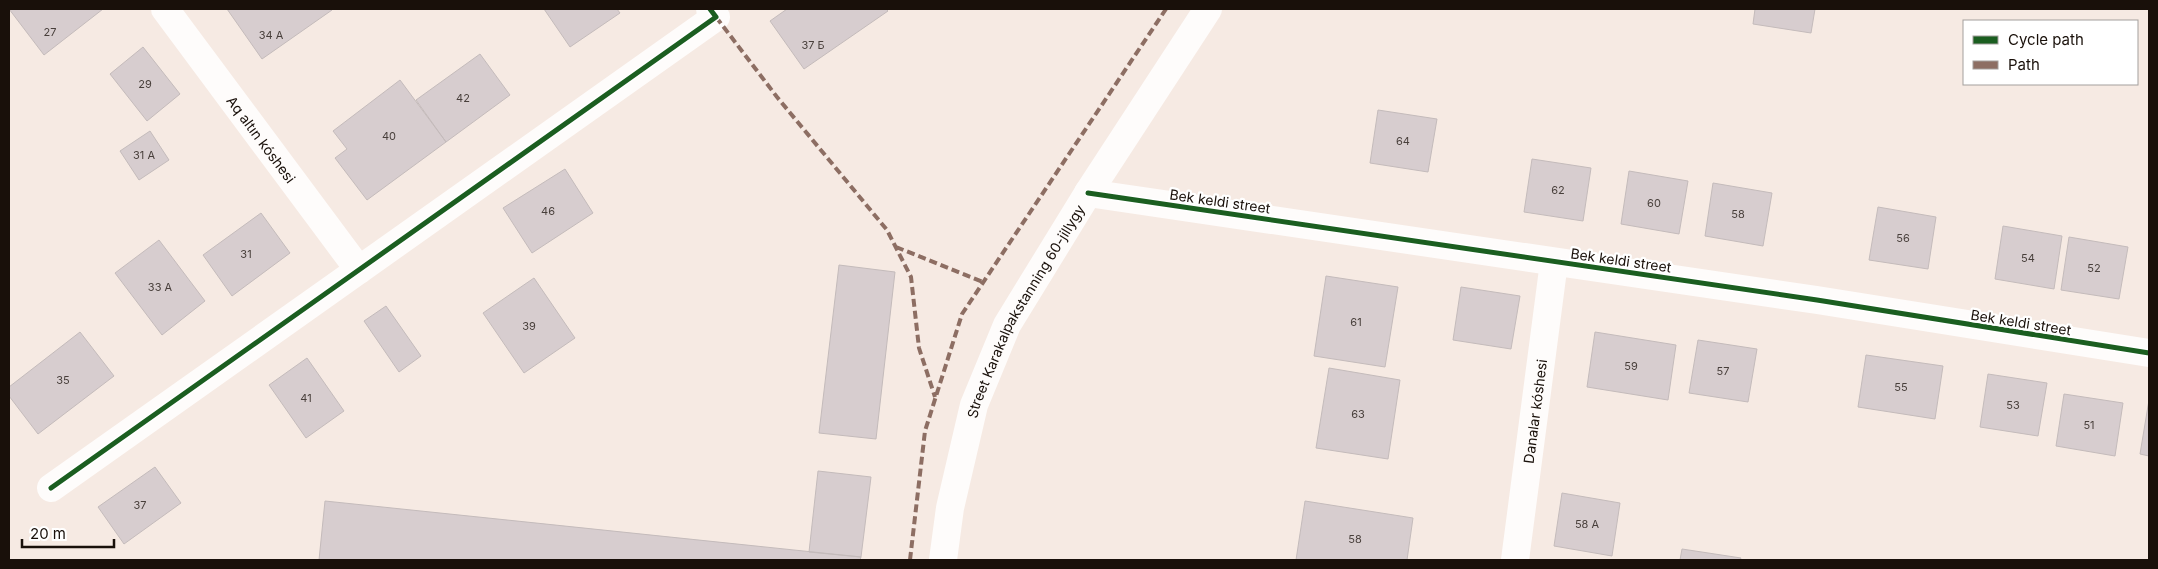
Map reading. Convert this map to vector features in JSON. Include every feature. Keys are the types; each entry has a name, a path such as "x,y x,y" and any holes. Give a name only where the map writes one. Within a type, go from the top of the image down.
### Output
{"street":[{"name":"Aq altın kóshesi","path":"165,9 359,270"},
{"name":"Street Karakalpakstanning 60-jillygy","path":"942,560 950,508 978,396 1006,325 1088,193 1208,9"},
{"path":"51,488 359,270 713,13"},
{"name":"Bek keldi street","path":"1088,193 1826,302 2149,353"},
{"name":"Danalar kóshesi","path":"1515,560 1554,262"}],"building":[{"path":"9,9 103,9 44,55"},
{"path":"227,9 331,9 332,10 262,59"},
{"path":"544,9 617,9 620,13 570,47"},
{"path":"787,9 886,9 888,11 804,69 770,21"},
{"path":"1755,9 1815,9 1811,33 1753,24"},
{"path":"143,47 180,94 147,121 110,74"},
{"path":"480,54 510,95 446,142 416,100"},
{"path":"400,80 446,142 367,200 335,158 347,149 333,131"},
{"path":"1378,110 1437,119 1428,172 1370,163"},
{"path":"150,131 169,160 139,180 120,151"},
{"path":"1532,159 1591,168 1583,221 1524,212"},
{"path":"565,169 593,213 532,253 503,208"},
{"path":"1629,171 1688,181 1679,234 1621,224"},
{"path":"1713,183 1772,193 1763,246 1705,236"},
{"path":"1878,207 1936,217 1928,269 1869,260"},
{"path":"261,213 290,253 232,296 203,255"},
{"path":"2003,226 2062,236 2054,289 1995,279"},
{"path":"2069,237 2128,247 2119,299 2061,290"},
{"path":"159,240 205,301 162,335 115,273"},
{"path":"839,265 895,272 876,439 819,433"},
{"path":"1326,276 1398,287 1385,367 1314,356"},
{"path":"534,278 575,338 524,373 483,313"},
{"path":"1461,287 1520,296 1511,349 1453,340"},
{"path":"386,306 421,356 399,372 364,321"},
{"path":"80,332 114,376 38,434 9,396 9,387"},
{"path":"1595,332 1676,345 1668,400 1587,387"},
{"path":"1698,340 1757,349 1748,402 1689,393"},
{"path":"1866,355 1943,366 1935,419 1858,407"},
{"path":"307,358 344,411 306,438 269,385"},
{"path":"1329,368 1400,380 1388,459 1316,448"},
{"path":"1988,374 2047,383 2038,436 1980,427"},
{"path":"2064,394 2123,403 2115,456 2056,446"},
{"path":"2149,400 2149,456 2140,454"},
{"path":"155,467 181,503 124,544 98,507"},
{"path":"818,471 871,477 861,557 809,552"},
{"path":"1562,493 1620,503 1612,556 1554,546"},
{"path":"325,501 861,557 860,560 319,560"},
{"path":"1305,501 1413,518 1407,560 1296,560"},
{"path":"1682,549 1741,558 1740,560 1680,560"}],"marked path":[{"path":"910,560 925,431 962,314 1166,9"},
{"path":"716,17 777,97 887,230 911,277 919,348 935,397"},
{"path":"896,247 983,282"}],"cycle path":[{"path":"51,488 716,17 710,9"},
{"path":"1088,193 1817,300 2149,353"}]}
